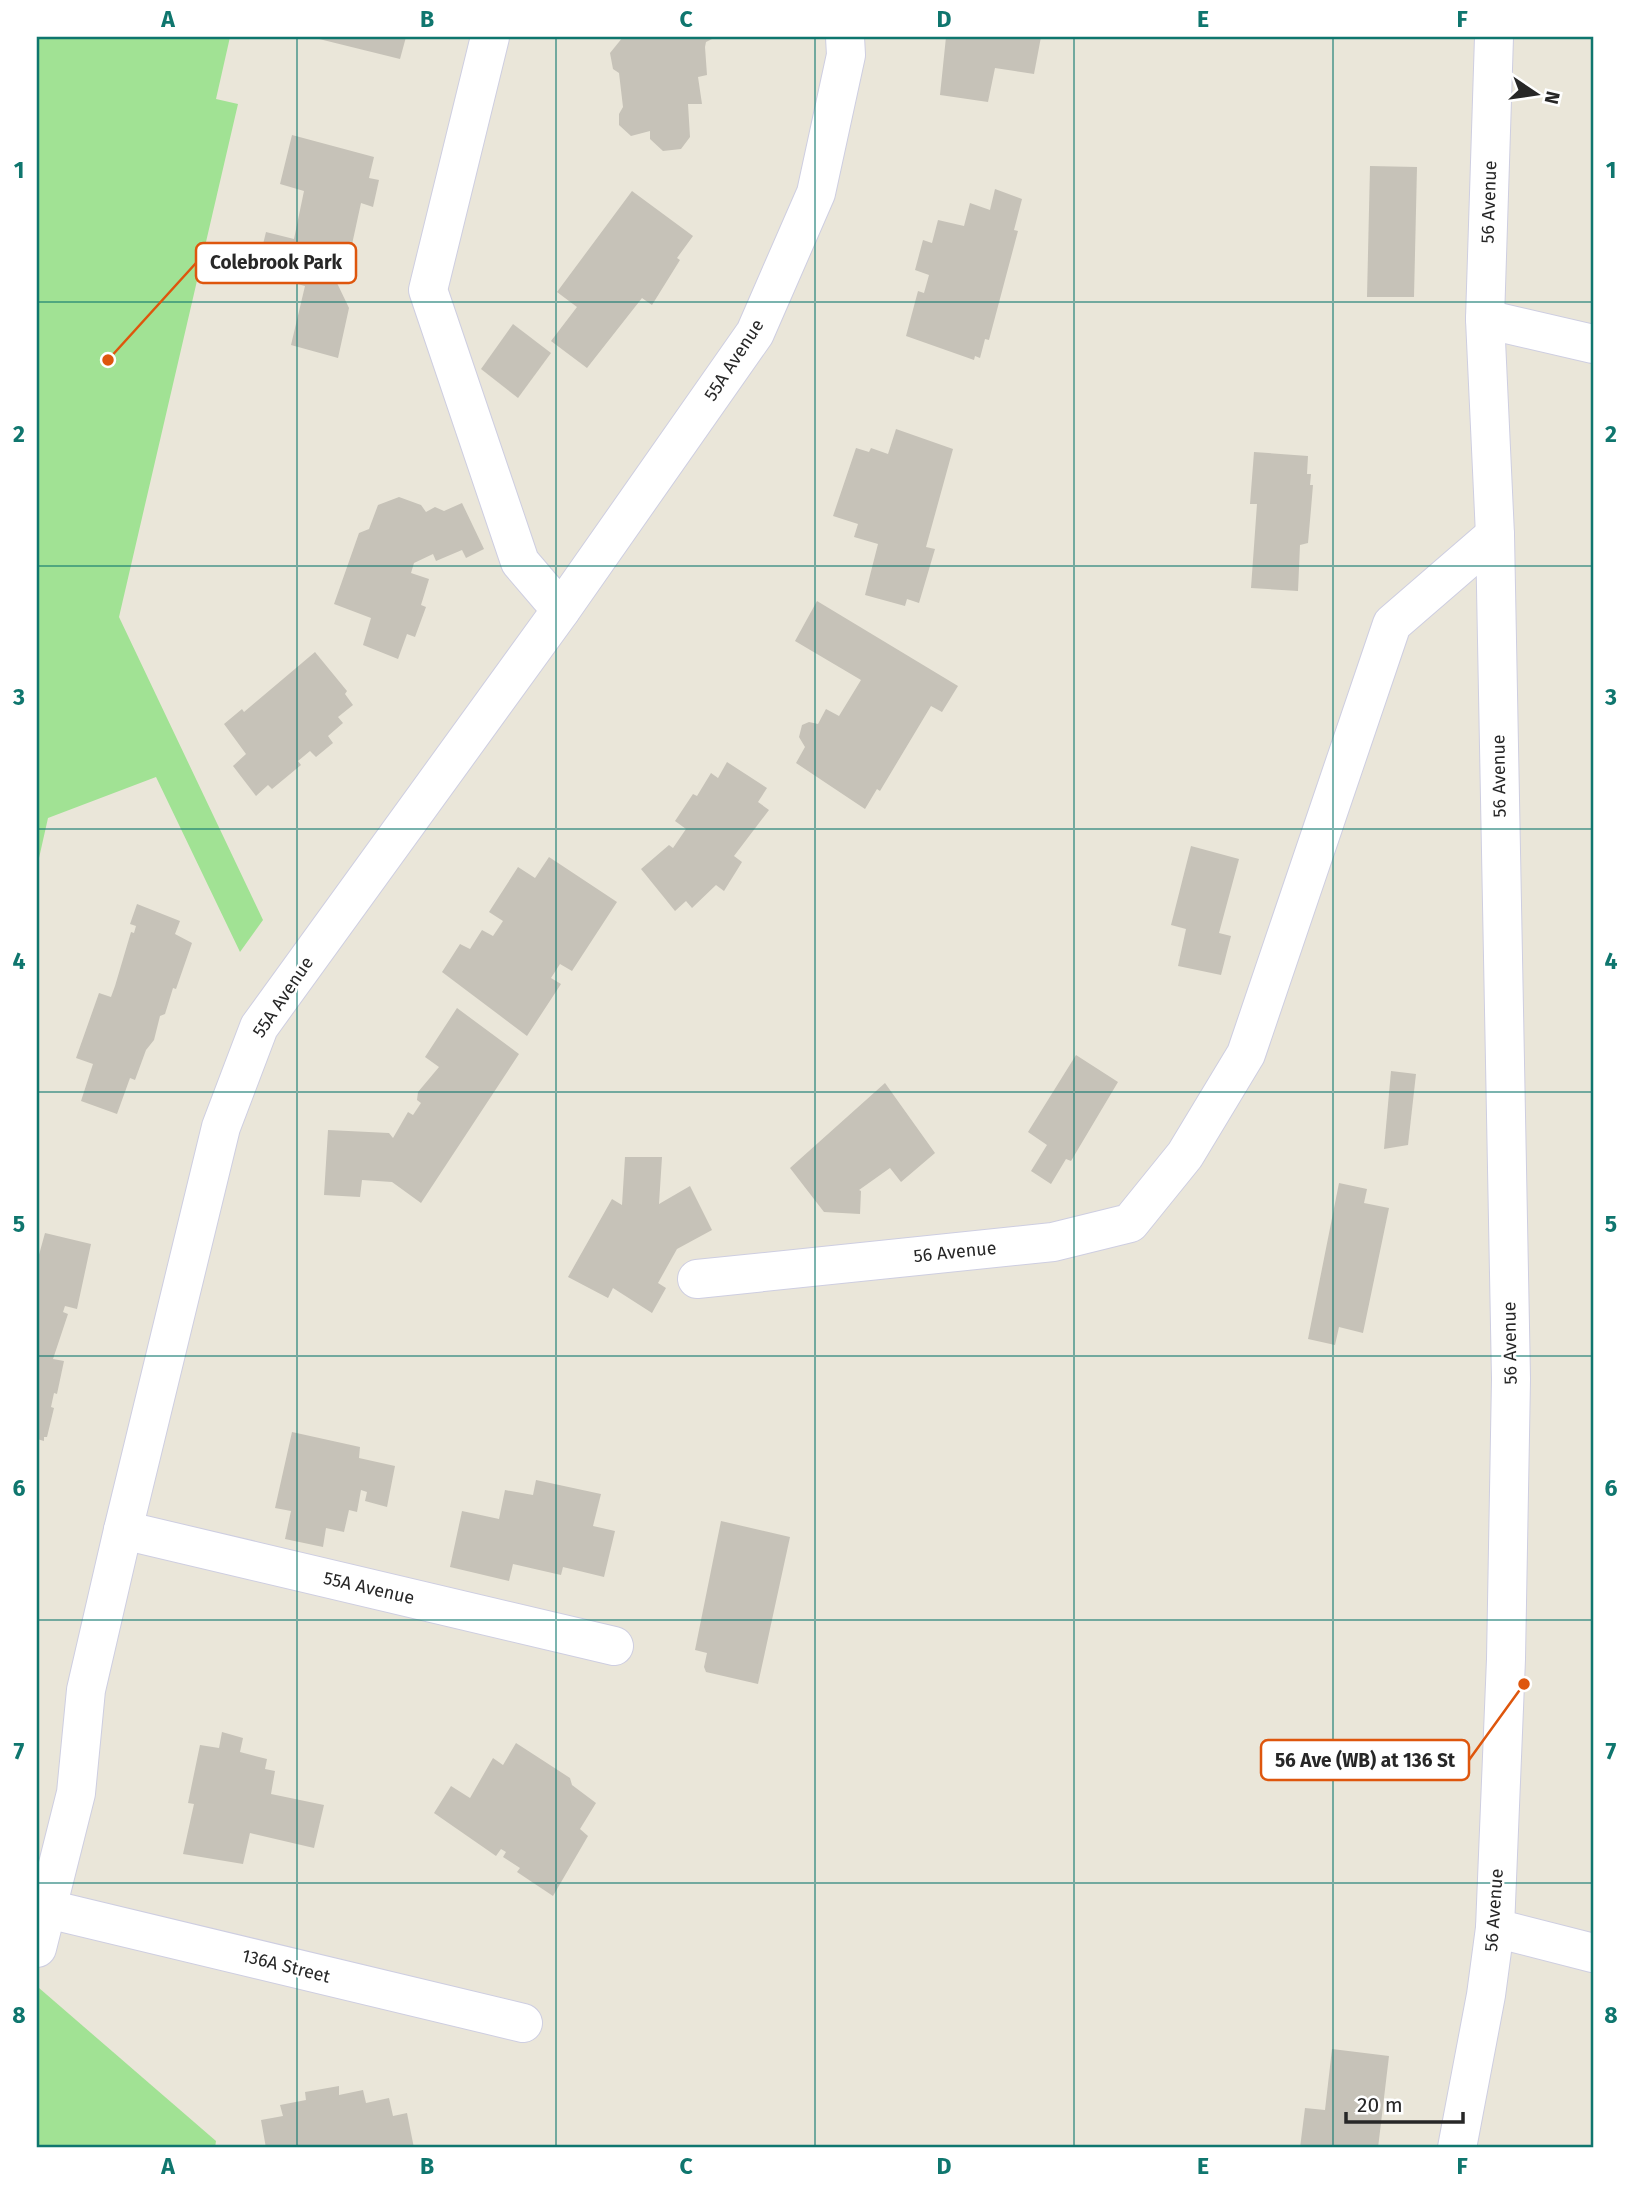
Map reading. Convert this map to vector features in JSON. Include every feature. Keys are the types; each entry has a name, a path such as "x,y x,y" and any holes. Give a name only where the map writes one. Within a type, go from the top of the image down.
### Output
{"street":[{"path":"490,37 428,290 520,562 561,610"},
{"name":"55A Avenue","path":"37,1948 76,1793 86,1690 123,1530 221,1127 259,1027 561,610 755,333 816,193 846,54 845,37"},
{"name":"56 Avenue","path":"1457,2148 1486,1995 1494,1928 1506,1659 1511,1379 1495,535 1485,319 1494,37"},
{"path":"1485,319 1593,344"},
{"name":"56 Avenue","path":"697,1279 1052,1242 1130,1223 1185,1155 1246,1054 1392,624 1495,535"},
{"name":"55A Avenue","path":"123,1530 614,1646"},
{"name":"136A Street","path":"48,1909 523,2023"},
{"path":"1494,1928 1593,1953"}],"green space":[{"path":"37,37 230,37 216,99 238,104 119,617 263,920 240,952 156,777 48,818 37,867"},
{"path":"39,1988 216,2141 215,2148 37,2148"}],"building":[{"path":"311,37 406,37 400,59"},
{"path":"623,37 716,37 706,42 707,75 698,77 702,104 688,104 690,137 681,149 663,151 650,139 650,131 631,136 619,125 619,114 623,107 619,73 613,69 610,53"},
{"path":"946,37 1041,37 1034,74 995,68 988,102 940,95"},
{"path":"292,135 374,157 369,178 379,180 373,207 361,203 351,249 346,248 337,283 349,308 338,358 291,345 305,286 256,273 266,232 294,239 304,191 280,184"},
{"path":"1370,166 1417,167 1414,297 1367,297"},
{"path":"995,189 1022,199 1014,230 1018,231 989,340 985,339 980,358 975,356 974,360 906,336 918,291 924,293 929,275 915,270 923,240 932,243 938,220 964,226 970,203 990,210"},
{"path":"632,191 693,236 677,258 680,260 652,305 642,298 587,368 551,341 577,307 557,292"},
{"path":"513,324 551,353 518,398 481,369"},
{"path":"896,429 953,449 926,547 935,549 919,603 907,599 905,606 865,595 878,544 854,537 858,524 833,516 856,448 869,452 871,448 888,454"},
{"path":"1254,452 1308,456 1307,474 1311,474 1310,485 1313,485 1308,543 1300,545 1298,591 1251,588 1257,504 1250,504"},
{"path":"399,497 421,505 426,512 435,507 444,511 462,503 484,549 466,558 462,550 436,561 433,554 414,563 411,573 429,579 421,605 426,607 415,637 407,634 398,659 363,645 371,618 334,604 359,533 369,529 378,505"},
{"path":"817,601 958,686 942,712 931,706 880,791 877,789 865,809 796,763 805,747 799,737 802,725 809,722 818,724 826,709 839,716 861,680 795,641"},
{"path":"315,652 347,691 345,694 353,705 338,717 343,723 328,736 333,743 316,757 310,751 298,761 301,765 272,789 268,785 256,796 233,766 246,754 224,724 242,709 244,712"},
{"path":"727,762 767,788 758,802 769,810 734,856 742,862 724,891 716,885 692,908 686,901 675,911 641,869 669,845 673,848 686,829 675,821 693,794 697,796 711,773 718,778"},
{"path":"1191,846 1239,859 1219,933 1231,936 1221,975 1178,966 1186,929 1171,925"},
{"path":"549,857 617,902 572,971 560,964 551,978 561,984 527,1036 442,972 460,944 470,949 482,930 493,936 503,921 489,912 518,867 535,878"},
{"path":"137,904 180,921 175,934 192,943 176,989 173,988 165,1014 160,1016 154,1040 146,1050 135,1080 130,1078 117,1114 81,1101 93,1064 76,1058 99,993 111,997 131,932 134,933 136,926 130,924"},
{"path":"457,1008 519,1054 421,1203 392,1182 362,1180 360,1197 324,1195 328,1130 389,1133 393,1138 408,1112 413,1115 421,1103 417,1100 418,1092 439,1067 425,1057"},
{"path":"1076,1055 1118,1082 1071,1161 1066,1159 1051,1184 1031,1171 1047,1145 1028,1132"},
{"path":"1391,1071 1416,1074 1408,1145 1384,1149"},
{"path":"885,1083 935,1153 901,1182 890,1168 859,1190 860,1214 824,1212 790,1168"},
{"path":"625,1157 662,1157 659,1204 690,1186 712,1230 677,1249 658,1283 666,1288 652,1313 613,1288 608,1298 568,1277 612,1199 622,1205"},
{"path":"1339,1183 1367,1189 1364,1203 1389,1208 1363,1333 1339,1327 1335,1345 1308,1339"},
{"path":"45,1233 91,1244 77,1309 65,1306 63,1312 68,1314 53,1359 64,1361 44,1441 37,1439 37,1262"},
{"path":"292,1432 360,1447 359,1458 395,1466 387,1507 365,1501 367,1492 361,1490 357,1512 349,1510 344,1532 326,1528 323,1547 285,1539 291,1511 275,1508"},
{"path":"536,1480 601,1494 593,1526 615,1531 604,1577 563,1567 561,1575 513,1564 509,1581 450,1567 462,1511 499,1519 505,1490 533,1495"},
{"path":"721,1521 790,1537 758,1684 706,1672 704,1667 707,1653 695,1650"},
{"path":"222,1732 243,1738 240,1752 267,1759 265,1769 275,1771 271,1794 324,1805 314,1848 250,1833 243,1864 183,1854 194,1804 188,1803 200,1745 219,1748"},
{"path":"516,1743 570,1778 572,1785 596,1803 580,1829 588,1836 553,1896 517,1872 520,1868 503,1857 506,1852 501,1849 496,1856 434,1813 451,1786 470,1798 493,1758 503,1765"},
{"path":"1332,2049 1389,2056 1378,2148 1300,2148 1305,2108 1325,2110"},
{"path":"339,2086 339,2095 363,2090 366,2103 389,2098 393,2116 407,2113 414,2148 266,2148 261,2120 283,2116 280,2105 306,2100 305,2092"}],"place":[{"name":"Colebrook Park","path":"108,360"},
{"name":"56 Ave (WB) at 136 St","path":"1524,1684"}]}
